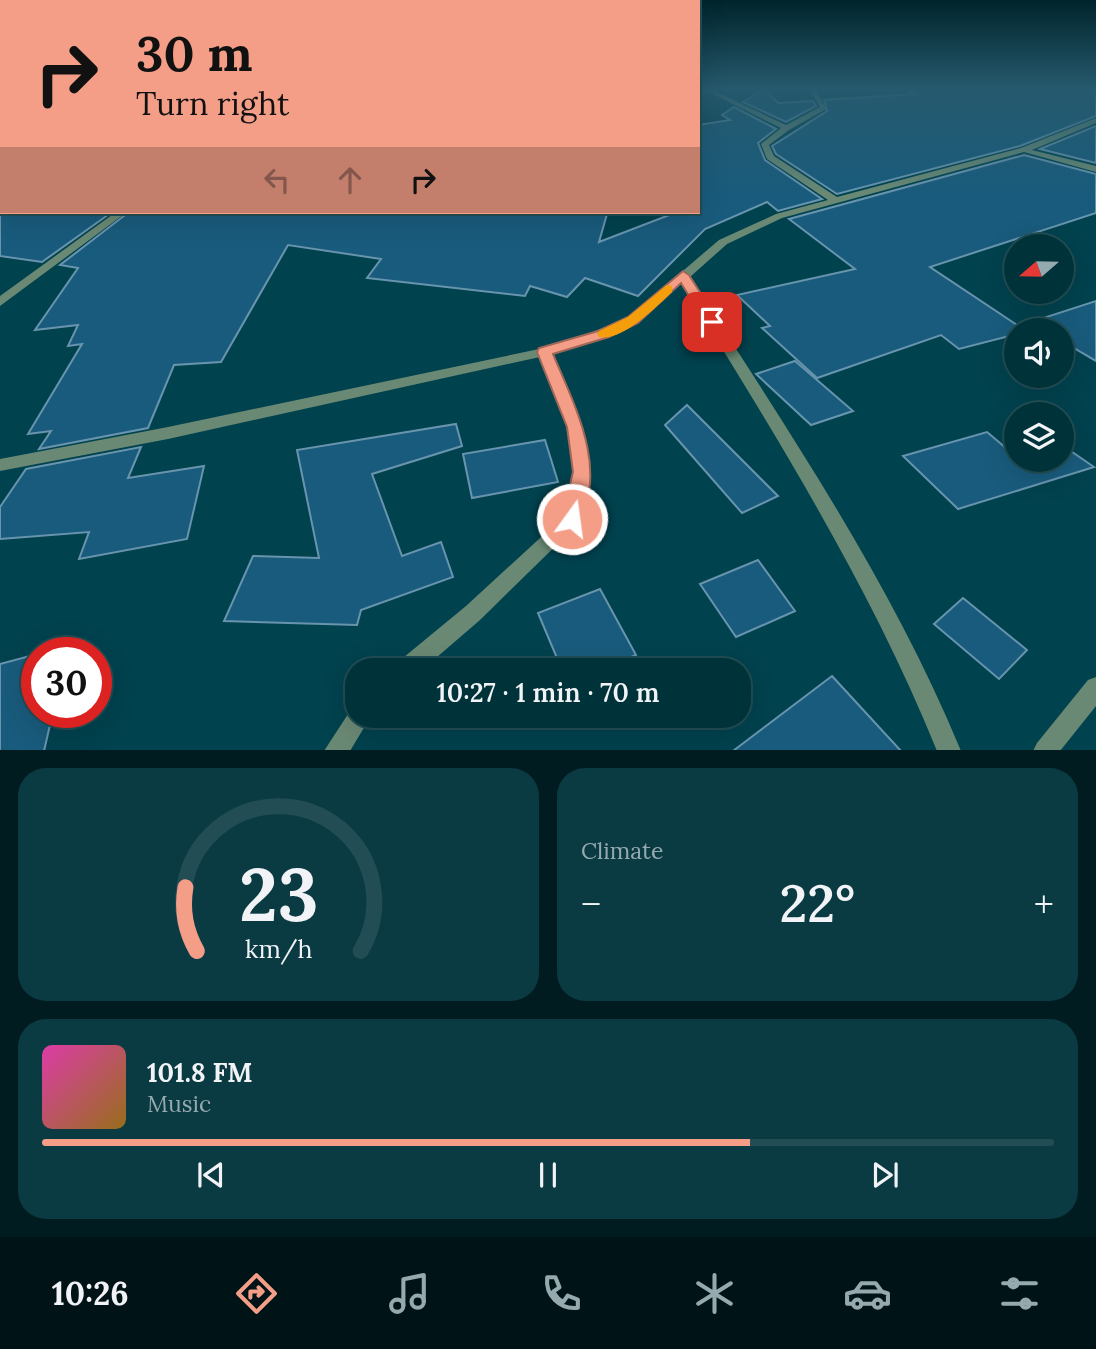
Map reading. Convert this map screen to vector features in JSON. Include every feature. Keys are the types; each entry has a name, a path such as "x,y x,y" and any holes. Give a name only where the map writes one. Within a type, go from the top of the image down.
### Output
{"street":[{"path":"778,124 786,128"},
{"path":"794,124 765,144 770,157 835,200"},
{"path":"0,465 168,433 545,352 603,334 633,320 723,242 779,216 1024,150 1086,124"},
{"path":"1024,150 1096,169"},
{"path":"0,302 119,214"},
{"path":"683,275 888,613 930,700 949,750"},
{"path":"420,658 473,613 572,519 582,472 575,427 545,352"},
{"path":"1046,750 1096,688"},
{"path":"337,750 352,728"}],"building":[{"path":"766,124 776,129 758,143 765,160 822,199 778,211 767,202 705,229 638,296 585,278 567,297 530,286 525,296 367,278 381,259 288,245 221,362 174,365 148,428 39,449 51,431 28,434 82,344 68,346 78,325 35,330 78,268 60,265 126,214 607,214 599,242 672,214 700,214 700,125"},
{"path":"807,124 1076,124 1020,146 837,194 776,154 772,146"},
{"path":"1096,126 1096,163 1040,149"},
{"path":"1024,155 1096,174 1096,213 1031,234 1004,234 1004,243 930,267 1006,318 1004,318 1004,337 959,349 941,335 817,378 762,328 770,326 737,295 855,269 789,219"},
{"path":"0,214 109,214 42,262 0,256"},
{"path":"1096,301 1096,361 1074,348 1074,318 1043,318"},
{"path":"795,361 853,411 811,425 756,374"},
{"path":"687,405 778,496 742,513 665,425"},
{"path":"456,424 462,446 372,474 402,556 441,542 453,577 361,610 357,625 224,621 253,556 319,558 297,450"},
{"path":"987,432 1004,446 1004,472 1074,472 1074,453 1094,467 958,509 903,456"},
{"path":"545,440 558,482 472,498 463,454"},
{"path":"141,447 128,478 204,466 187,539 79,559 89,532 0,539 0,507 26,469"},
{"path":"758,560 795,611 736,637 700,584"},
{"path":"600,589 636,655 629,658 557,658 538,613"},
{"path":"963,598 1027,650 999,679 934,624"},
{"path":"21,658 21,728 49,728 44,750 0,750 0,664"},
{"path":"832,676 900,750 734,750"}],"slow traffic":[{"path":"604,334 633,320 667,289"}],"route":[{"path":"572,519 582,472 575,427 545,352 603,334 633,320 683,275 712,322"}]}
